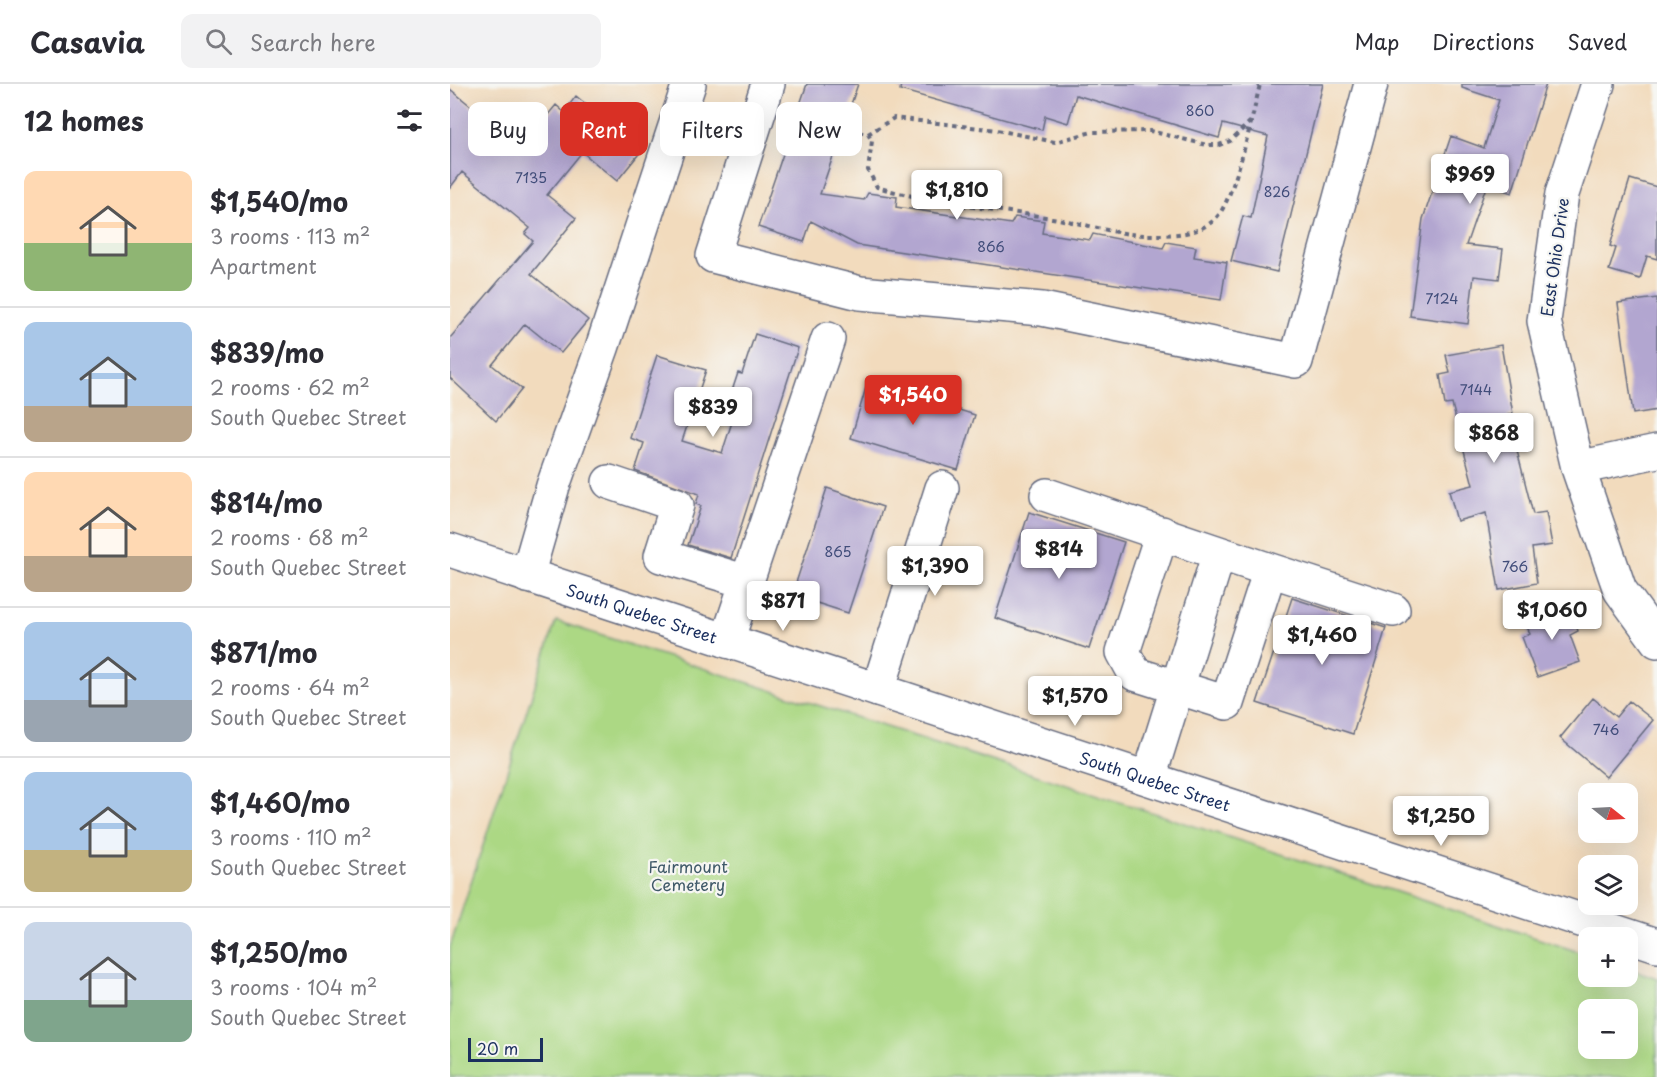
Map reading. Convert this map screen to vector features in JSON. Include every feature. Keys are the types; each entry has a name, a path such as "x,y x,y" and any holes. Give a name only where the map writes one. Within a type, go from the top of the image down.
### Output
{"main road":[{"path":"527,576 553,486 602,348 689,84"},
{"path":"768,84 713,256 860,294 1042,309 1296,361 1371,84"},
{"name":"East Ohio Drive","path":"1598,84 1562,194 1544,321 1578,468 1620,590 1657,641"},
{"path":"727,641 828,339"},
{"path":"1578,468 1657,451"},
{"path":"609,482 677,505 661,556 747,582"},
{"path":"878,690 942,488"},
{"path":"1047,495 1392,610"},
{"path":"1162,533 1124,652 1135,674 1227,703 1270,570"},
{"name":"South Quebec Street","path":"450,550 1657,945"},
{"path":"1149,778 1219,553"}],"path":[{"path":"867,134 872,141 868,170 877,187 914,198 1144,235 1187,232 1200,229 1217,218 1232,185 1253,119 1260,84"},
{"path":"862,133 867,134 894,118 997,130 1055,142 1092,132 1150,131 1207,145 1219,145 1230,141 1253,119"}],"green space":[{"name":"Fairmount Cemetery","path":"556,621 1578,952 1578,987 1638,987 1638,971 1657,978 1657,1077 450,1077 450,947"}],"building":[{"path":"807,84 858,84 852,102 801,102"},
{"path":"901,84 1323,84 1277,272 1231,261 1243,216 1251,218 1268,136 1223,124 1219,138 1076,95 1068,123 1045,116 1042,130 900,90"},
{"path":"1462,84 1546,84 1512,193 1487,184 1466,245 1503,249 1499,279 1474,276 1468,324 1410,316 1423,219 1451,136 1484,148 1499,100 1462,88"},
{"path":"450,89 468,104 468,156 548,156 548,115 556,105 560,108 560,156 579,156 547,195 576,218 531,274 588,320 561,353 525,324 492,365 522,389 496,421 450,378 450,338 533,241 525,234 530,228 462,172 450,188"},
{"path":"576,96 583,102 572,102"},
{"path":"587,156 637,156 617,181"},
{"path":"782,156 833,156 820,194 864,200 868,193 897,197 896,207 1011,224 1015,217 1044,221 1042,233 1090,240 1093,234 1163,248 1166,242 1196,247 1194,257 1227,262 1221,300 857,245 811,221 804,242 758,227"},
{"path":"1630,179 1657,187 1657,259 1647,256 1640,279 1609,270 1616,248 1610,246"},
{"path":"1657,298 1657,410 1633,414 1618,303"},
{"path":"755,334 798,348 731,558 688,545 701,506 696,504 699,494 635,471 644,443 630,438 657,355 706,370 682,441 722,453 741,394 732,391 738,373 742,374"},
{"path":"1501,345 1513,414 1508,415 1533,514 1546,512 1552,545 1532,548 1537,583 1499,590 1486,513 1457,521 1449,491 1473,485 1452,404 1445,405 1440,375 1450,373 1446,355"},
{"path":"868,381 975,415 958,470 851,438"},
{"path":"827,488 883,507 848,613 792,595"},
{"path":"1029,512 1124,542 1089,649 995,618"},
{"path":"1292,598 1386,628 1353,734 1257,703"},
{"path":"1568,605 1578,631 1570,635 1580,662 1537,677 1522,637 1530,634 1525,621"},
{"path":"1593,698 1616,717 1629,701 1653,720 1606,777 1560,738"}]}
